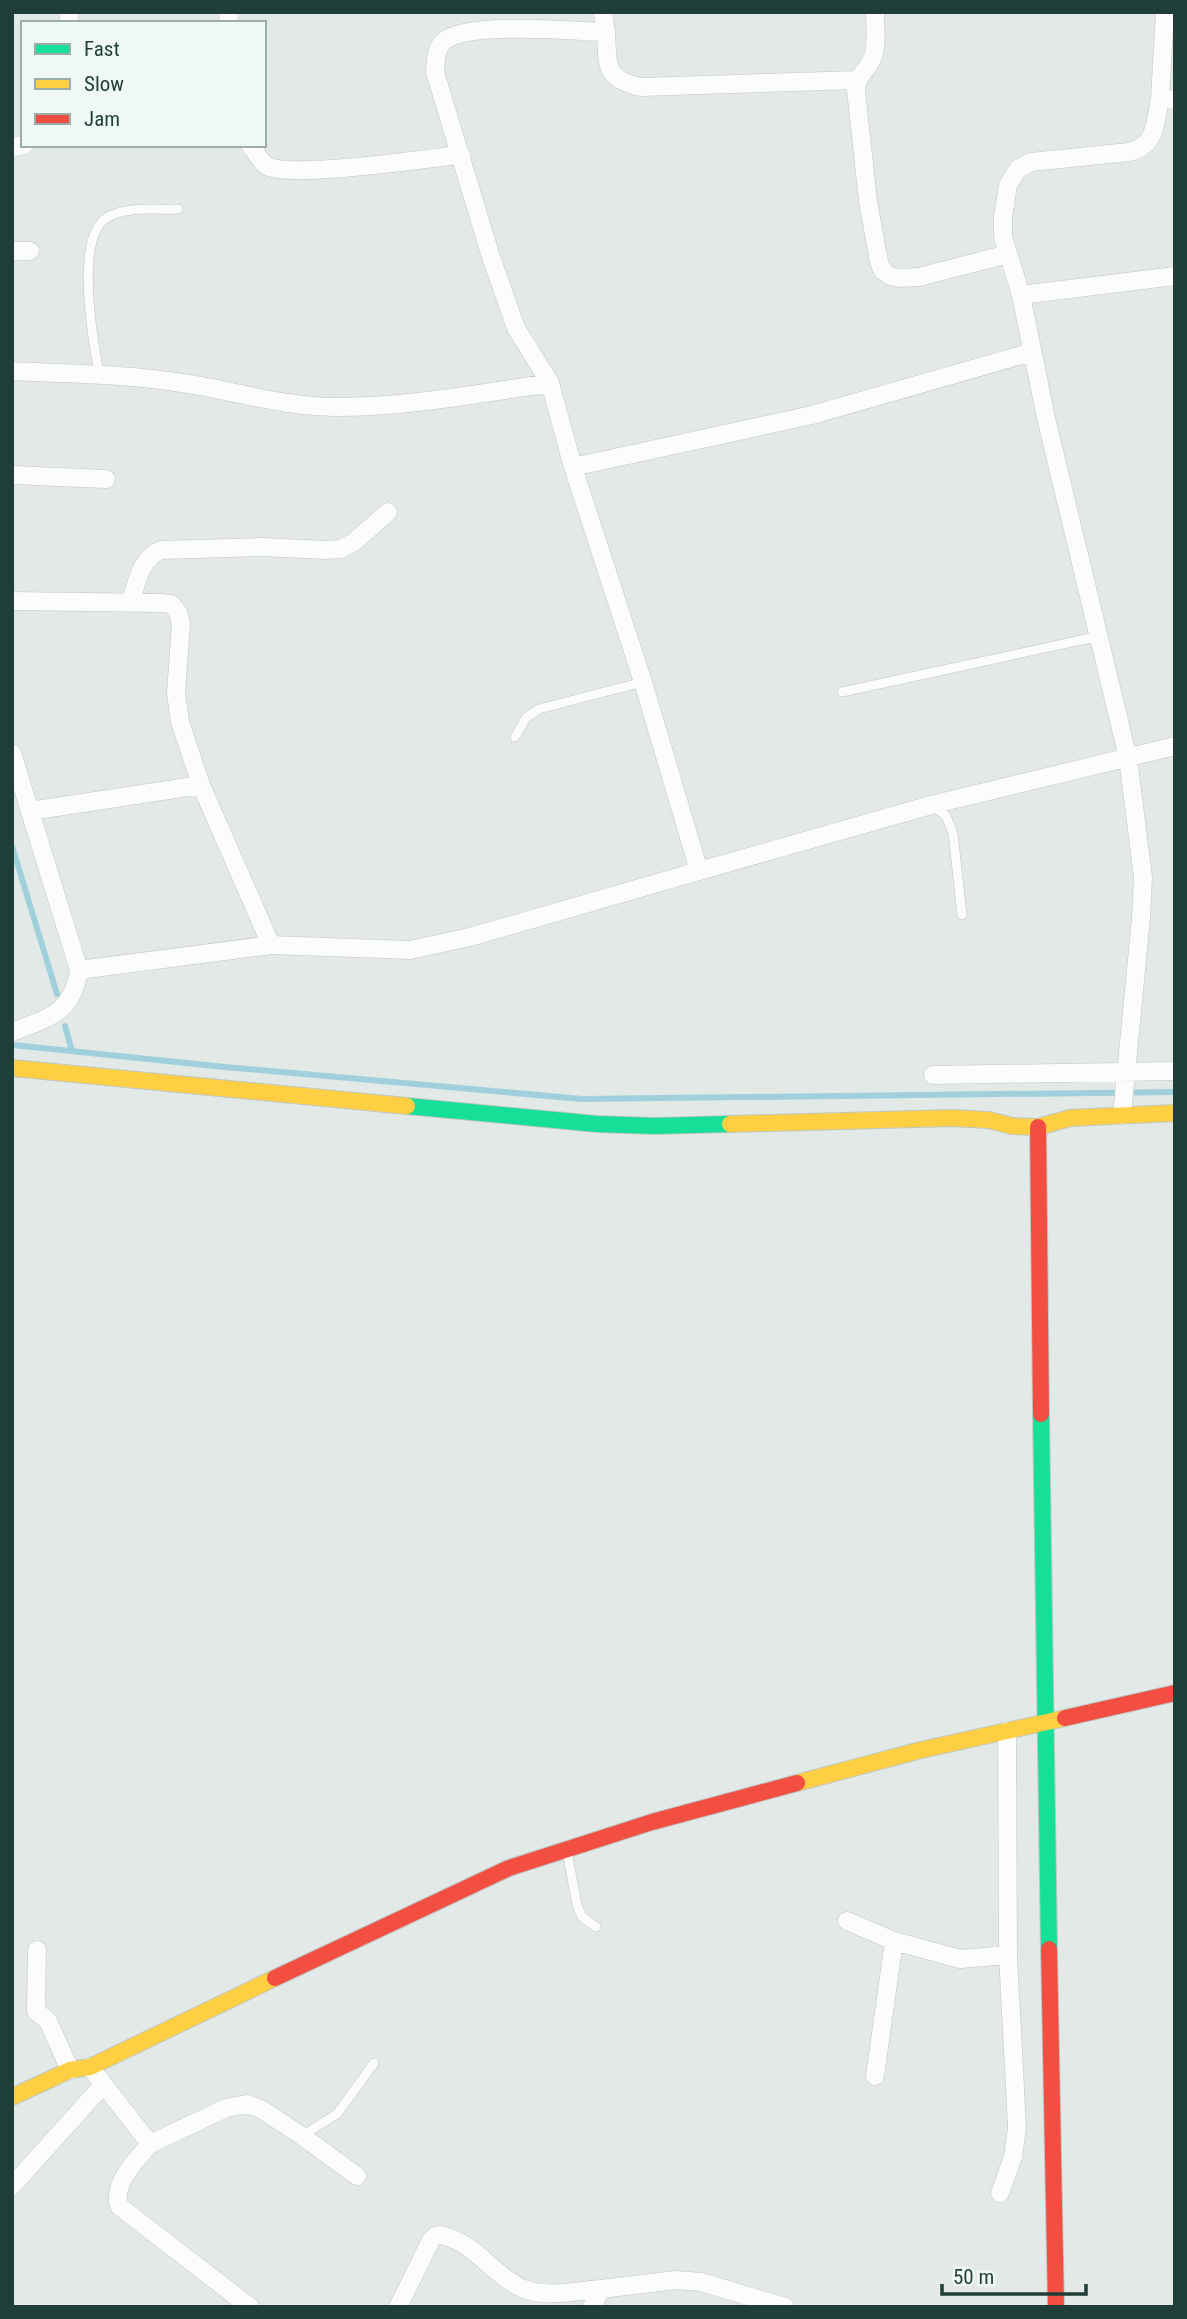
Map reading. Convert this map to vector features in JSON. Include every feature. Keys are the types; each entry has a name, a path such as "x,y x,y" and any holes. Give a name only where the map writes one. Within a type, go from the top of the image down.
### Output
{"street":[{"path":"603,12 609,71 615,79 626,84 641,87 857,80"},
{"path":"875,12 875,50 872,60 857,80 859,134 878,262 890,276 919,277 1008,254"},
{"path":"1122,1115 1143,877 1128,758 1032,352 1021,295 1003,237 1003,217 1009,185 1018,169 1041,161 1143,149 1150,140 1167,99 1165,12"},
{"path":"606,32 480,30 443,42 437,50 435,72 491,257 516,328 550,383 573,467 643,682 699,871"},
{"path":"252,147 265,165 283,170 310,170 461,155"},
{"path":"1021,295 1175,276"},
{"path":"573,467 812,415 1032,352"},
{"path":"12,371 99,373 332,407 412,404 550,383"},
{"path":"12,475 106,479"},
{"path":"130,603 145,560 161,550 261,547 326,551 354,542 388,512"},
{"path":"12,601 171,604 178,612 181,624 177,710 201,785 271,945"},
{"path":"79,970 271,945 410,950 470,937 932,805 1175,746"},
{"path":"12,753 79,970 77,985 62,1009 51,1017 12,1032"},
{"path":"30,811 201,785"},
{"path":"12,1068 597,1124 655,1126 952,1118 1038,1127 1070,1118 1175,1114"},
{"path":"933,1075 1175,1071"},
{"path":"1038,1127 1041,1723 1056,2307"},
{"path":"12,2097 70,2070 90,2067 509,1868 652,1822 921,1750 1175,1693"},
{"path":"1000,2193 1013,2157 1017,2127 1008,1955 1009,1730"},
{"path":"847,1921 894,1941 960,1959 1008,1955"},
{"path":"875,2076 894,1941"},
{"path":"37,1950 36,2011 48,2021 70,2070"},
{"path":"90,2067 150,2144"},
{"path":"12,2186 103,2085"},
{"path":"250,2307 119,2206 117,2188 150,2144 237,2104 247,2104 261,2109 357,2176"},
{"path":"398,2307 431,2240 440,2235 473,2251 509,2282 526,2290 547,2294 676,2280 701,2282 785,2307"},
{"path":"592,2307 601,2289"}],"lane":[{"path":"99,373 90,313 89,276 92,241 98,225 121,212 178,209"},
{"path":"842,692 1100,636"},
{"path":"515,737 526,718 539,709 643,682"},
{"path":"932,805 946,816 953,833 962,915"},
{"path":"567,1849 582,1917 596,1927"},
{"path":"302,2136 337,2114 374,2063"}],"waterway":[{"path":"12,846 57,994"},
{"path":"65,1026 72,1051"},
{"path":"13,1045 582,1099 1175,1092"}],"traffic: fast":[{"path":"407,1106 597,1124 730,1124"},
{"path":"1041,1414 1049,1949"}],"traffic: slow":[{"path":"12,1068 407,1106"},
{"path":"730,1124 952,1118 1038,1127 1070,1118 1175,1113"},
{"path":"797,1783 921,1750 1065,1718"},
{"path":"12,2097 70,2070 90,2067 275,1978"}],"traffic: jam":[{"path":"1038,1127 1041,1414"},
{"path":"1065,1718 1175,1693"},
{"path":"275,1978 509,1868 652,1822 797,1783"},
{"path":"1049,1949 1056,2307"}]}
